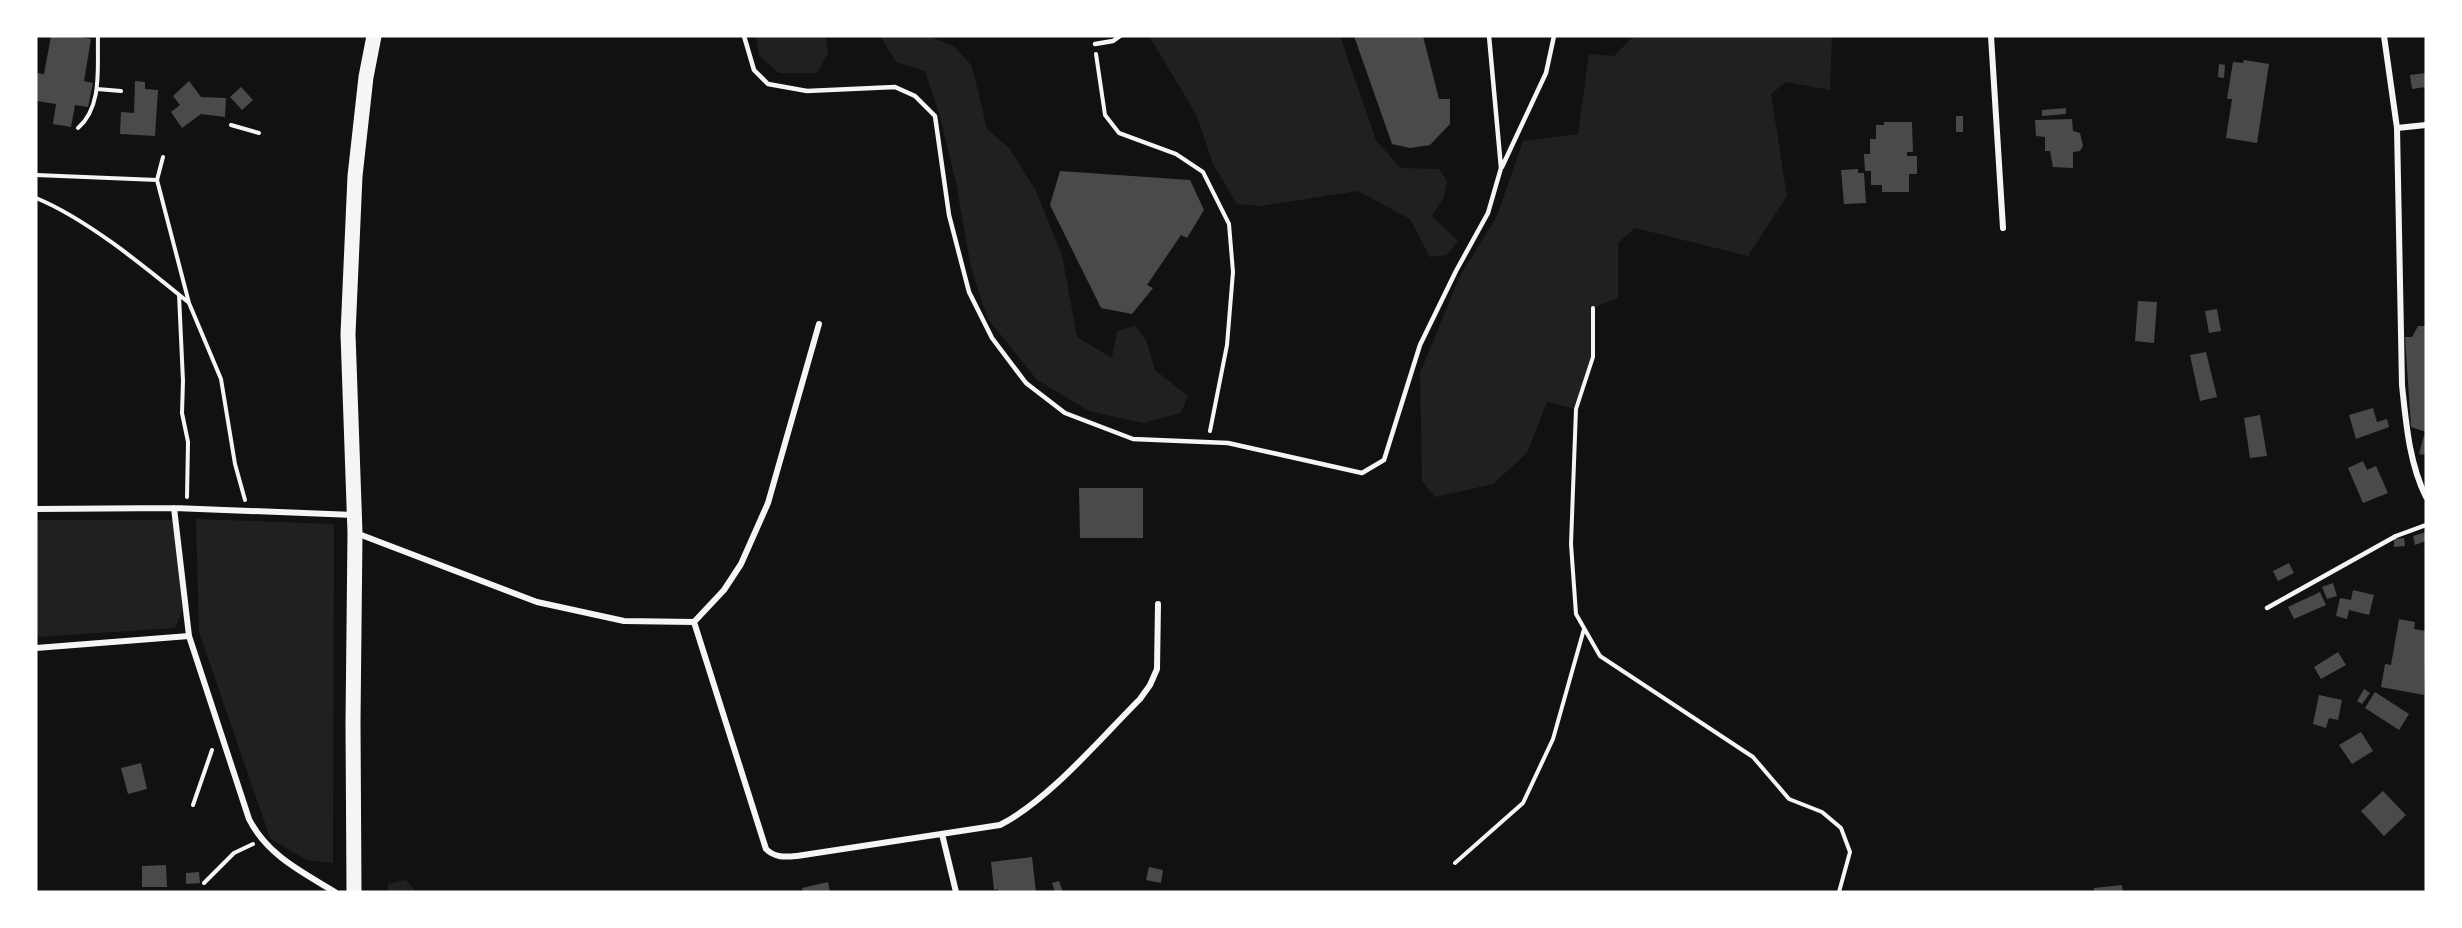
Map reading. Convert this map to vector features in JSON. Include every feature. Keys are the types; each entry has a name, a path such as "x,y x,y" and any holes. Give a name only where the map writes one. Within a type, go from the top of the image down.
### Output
{"main road":[{"path":"354,892 353,722 356,532 348,333 355,176 366,77 374,36"}],"street":[{"path":"1991,36 2003,228"},
{"path":"2384,36 2397,128 2402,385 2413,460 2426,497"},
{"path":"2397,128 2426,125"},
{"path":"356,532 537,602 566,610 624,621 694,622 724,590 741,564 768,503 819,324"},
{"path":"174,508 189,636 249,819 262,841 289,864 335,892"},
{"path":"36,509 248,509 355,516"},
{"path":"694,622 766,849 772,855 797,856 1000,825 1017,816 1051,788 1140,699 1150,685 1157,669 1158,604"},
{"path":"36,648 189,636"},
{"path":"942,834 956,892"}],"lane":[{"path":"744,36 754,70 768,84 807,91 895,87 915,96 935,116 949,214 969,292 992,338 1026,382 1065,413 1132,439 1228,443 1362,473 1384,460 1420,345 1456,271 1488,213 1501,168 1546,73 1554,36"},
{"path":"1095,44 1113,41 1120,36"},
{"path":"1489,36 1501,168"},
{"path":"2267,608 2396,536 2426,525"}],"path":[{"path":"78,128 93,112 98,36"},
{"path":"1095,44 1097,73 1105,115 1119,133 1176,154 1203,172 1229,224 1233,272 1227,345 1208,442"},
{"path":"96,89 121,91"},
{"path":"231,125 259,133"},
{"path":"163,158 157,180 189,303 221,379 235,464 248,509"},
{"path":"36,175 157,180"},
{"path":"36,198 59,207 146,268 189,303"},
{"path":"179,295 183,381 182,413 188,442 187,508"},
{"path":"1593,308 1593,357 1576,409 1572,532 1576,614 1600,656 1753,757 1789,799 1822,812 1841,828 1851,852 1839,892"},
{"path":"1455,863 1523,803 1553,739 1584,628"},
{"path":"193,805 212,752 212,742"},
{"path":"204,884 234,852 262,841"}],"shaded area":[{"path":"756,36 826,36 828,54 817,73 779,73 759,56"},
{"path":"880,36 928,36 954,46 972,66 987,129 1010,149 1035,189 1062,255 1077,337 1112,358 1117,331 1135,326 1146,340 1155,370 1188,396 1181,413 1143,423 1089,411 1037,380 988,319 971,268 956,183 939,113 925,71 896,62"},
{"path":"1149,36 1340,36 1376,140 1400,168 1439,169 1447,181 1444,197 1432,216 1458,241 1447,255 1430,257 1410,219 1358,191 1261,206 1237,204 1213,164 1196,114"},
{"path":"1634,36 1832,36 1830,90 1786,82 1771,94 1787,196 1748,256 1635,228 1618,243 1618,298 1593,308 1593,357 1576,409 1547,402 1527,453 1493,484 1435,497 1422,481 1420,373 1460,276 1497,216 1523,141 1578,134 1589,54 1614,56"},
{"path":"196,519 334,524 333,863 306,860 270,838 199,632"},
{"path":"36,520 175,520 182,611 175,628 36,637"},
{"path":"406,880 417,892 388,892 388,884"}],"building":[{"path":"51,36 91,39 84,81 93,83 88,107 75,105 71,127 53,124 56,104 36,101 36,73 44,74"},
{"path":"1354,36 1423,36 1439,99 1450,99 1450,124 1430,145 1410,148 1392,144"},
{"path":"2244,60 2269,64 2257,143 2226,138 2232,99 2227,99 2233,62 2243,63"},
{"path":"2219,64 2225,65 2224,78 2218,77"},
{"path":"2426,73 2426,87 2412,89 2410,75"},
{"path":"135,81 145,82 145,89 158,90 155,136 120,134 121,112 134,113"},
{"path":"189,81 201,97 226,98 225,117 201,114 182,128 171,112 180,105 173,96"},
{"path":"241,87 253,100 242,110 230,97"},
{"path":"2066,108 2066,114 2042,116 2042,110"},
{"path":"1956,116 1963,116 1963,132 1956,132"},
{"path":"2072,119 2073,131 2080,133 2083,146 2080,151 2073,152 2073,168 2053,167 2050,151 2045,151 2045,137 2036,136 2035,120"},
{"path":"1884,122 1912,122 1913,152 1907,152 1907,156 1917,156 1917,174 1909,174 1909,192 1882,192 1882,185 1871,185 1871,171 1865,171 1864,154 1870,154 1870,139 1876,139 1876,125 1884,125"},
{"path":"1858,169 1858,173 1864,173 1866,203 1844,204 1841,170"},
{"path":"1060,171 1190,180 1204,210 1187,238 1181,235 1147,285 1153,288 1132,314 1101,308 1050,205"},
{"path":"2138,301 2157,302 2154,343 2135,341"},
{"path":"2217,309 2221,331 2209,333 2205,311"},
{"path":"2418,326 2426,326 2426,432 2411,427 2405,337 2412,337"},
{"path":"2206,352 2217,397 2200,401 2190,355"},
{"path":"2373,408 2377,422 2387,419 2389,427 2356,439 2349,415"},
{"path":"2260,415 2267,456 2250,458 2244,418"},
{"path":"2424,435 2426,435 2426,455 2419,454"},
{"path":"2363,461 2367,470 2376,466 2388,493 2363,503 2348,468"},
{"path":"1079,488 1143,488 1143,538 1080,538"},
{"path":"2426,532 2426,541 2415,545 2413,536"},
{"path":"2404,538 2405,546 2394,547 2394,539"},
{"path":"2289,563 2294,573 2278,581 2273,571"},
{"path":"2333,583 2337,596 2327,599 2322,587"},
{"path":"2353,590 2374,595 2369,615 2349,610 2347,619 2336,616 2340,598 2351,600"},
{"path":"2320,592 2326,605 2294,619 2288,607"},
{"path":"2399,619 2415,622 2414,629 2426,631 2424,695 2381,687 2385,664 2391,665"},
{"path":"2338,652 2346,665 2321,679 2314,667"},
{"path":"2364,689 2370,693 2362,704 2357,701"},
{"path":"2375,692 2409,714 2399,730 2365,708"},
{"path":"2319,695 2342,700 2338,720 2329,718 2326,728 2313,724"},
{"path":"2361,732 2373,751 2352,764 2339,745"},
{"path":"141,763 147,789 128,794 121,768"},
{"path":"2383,791 2406,815 2384,836 2361,811"},
{"path":"1032,857 1036,892 998,892 998,889 994,890 991,862"},
{"path":"166,865 167,887 142,887 142,866"},
{"path":"1149,867 1163,870 1161,883 1146,880"},
{"path":"199,872 200,883 186,884 186,873"},
{"path":"1059,881 1063,892 1055,892 1052,883"},
{"path":"828,882 830,892 803,892 802,888"},
{"path":"2122,885 2123,892 2094,892 2094,888"}]}
